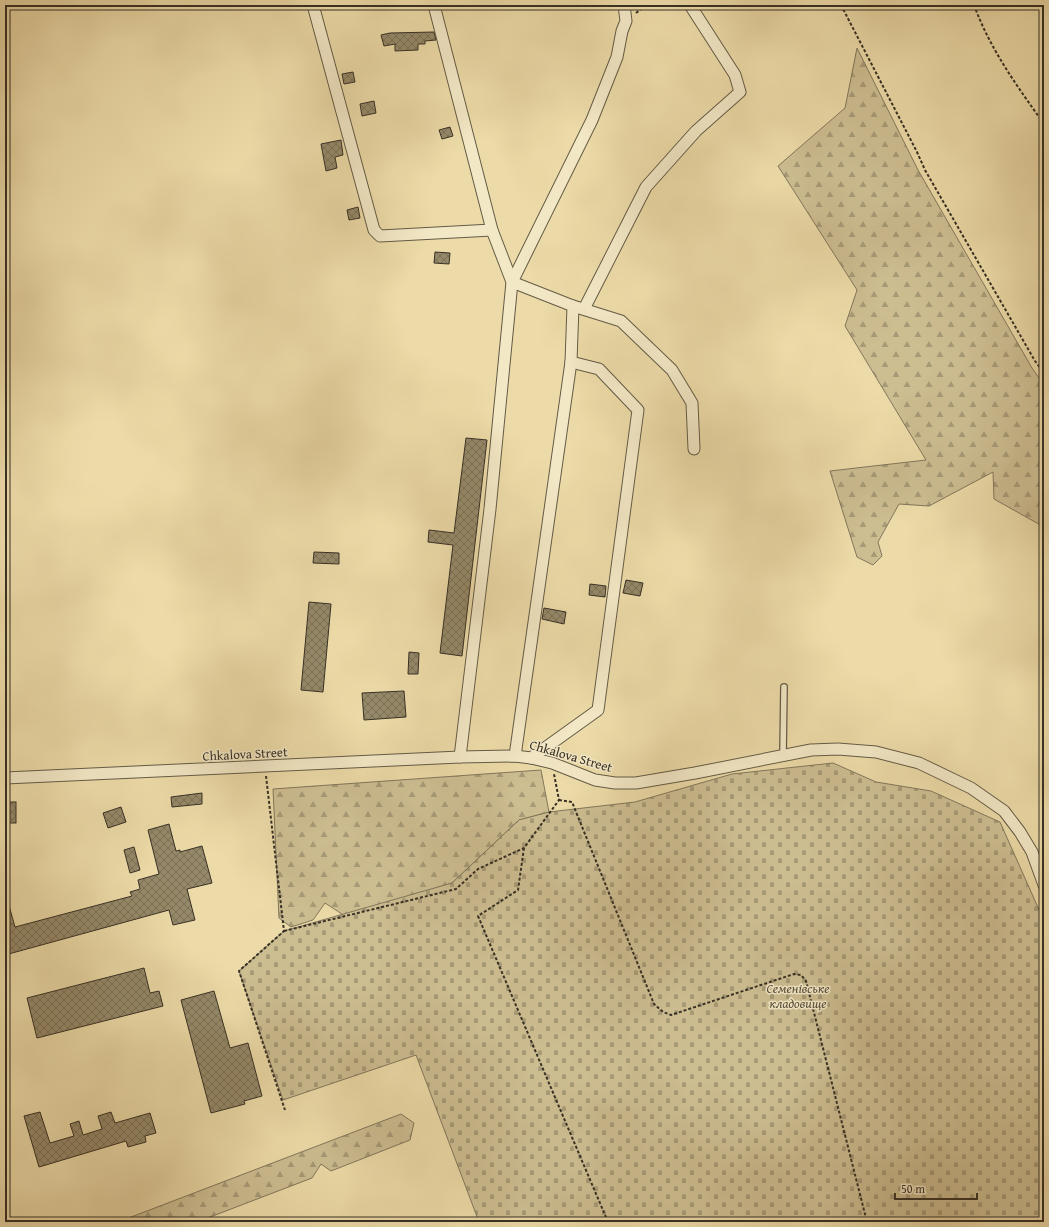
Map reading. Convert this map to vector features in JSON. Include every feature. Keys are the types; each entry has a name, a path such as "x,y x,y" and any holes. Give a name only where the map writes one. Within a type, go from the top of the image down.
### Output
{"street":[{"path":"313,5 374,230 380,236 492,230"},
{"path":"434,5 492,230 512,282 573,306 620,321 672,370 692,403 694,449"},
{"path":"460,757 490,509 512,282 592,120 616,56 626,21 624,5"},
{"path":"584,309 646,187 696,131 740,92 735,75 690,5"},
{"path":"515,756 571,362 573,306"},
{"path":"531,758 598,710 638,410 599,369 571,362"},
{"name":"Chkalova Street","path":"5,778 460,757 515,756 552,763 595,780 616,783 636,783 811,750 838,749 876,752 919,763 971,788 1004,810 1032,852 1044,884"}],"lane":[{"path":"783,755 784,687"}],"path":[{"path":"841,5 925,170 1035,361 1044,373"},
{"path":"974,5 981,25 1010,75 1044,124"},
{"path":"552,763 559,800 524,848 518,890 478,916 608,1222"},
{"path":"265,767 284,931"},
{"path":"559,800 572,802 654,1004 662,1012 671,1015 794,974 801,975 806,981 867,1222"},
{"path":"285,1110 239,971 284,931 456,889 478,869 524,848"}],"green space":[{"path":"857,48 918,170 1032,368 1044,385 1044,527 994,499 993,472 929,506 899,504 878,542 882,556 873,565 857,557 830,471 926,460 845,326 857,290 778,166 845,108"},
{"name":"Семенівське кладовище","path":"833,763 876,782 931,791 1000,822 1044,921 1044,1222 922,1222 914,1220 910,1222 479,1222 416,1055 283,1100 239,971 284,931 452,883 519,820 549,812 635,802 732,774"},
{"path":"541,770 549,812 519,820 452,883 345,916 325,903 313,920 291,927 279,918 273,789"},
{"path":"401,1114 414,1123 410,1140 331,1171 321,1164 312,1178 197,1222 118,1222"}],"building":[{"path":"434,32 436,40 425,41 425,44 418,44 418,50 395,51 395,44 384,46 381,35 390,33"},
{"path":"353,72 355,82 344,84 342,74"},
{"path":"374,101 376,113 362,116 360,104"},
{"path":"450,127 453,136 442,139 439,130"},
{"path":"341,140 343,155 335,157 337,168 326,171 321,144"},
{"path":"358,207 360,218 349,220 347,210"},
{"path":"435,252 450,253 449,264 434,263"},
{"path":"466,438 487,440 462,656 440,653 453,545 428,542 429,530 454,533"},
{"path":"314,552 339,553 339,564 313,563"},
{"path":"626,580 643,583 640,596 623,593"},
{"path":"590,584 606,586 605,597 589,595"},
{"path":"309,602 331,604 323,692 301,690"},
{"path":"544,608 566,612 564,624 542,619"},
{"path":"409,652 419,653 418,674 408,674"},
{"path":"404,691 406,717 364,720 362,693"},
{"path":"202,793 202,804 172,807 171,797"},
{"path":"7,802 16,802 16,823 7,823"},
{"path":"121,807 126,822 108,828 103,813"},
{"path":"169,824 176,851 180,850 180,852 202,846 212,883 187,889 195,920 173,925 169,910 5,955 5,902 8,902 15,927 132,896 130,892 140,889 138,880 159,874 148,830"},
{"path":"134,847 140,870 130,873 124,850"},
{"path":"144,968 150,993 159,991 163,1006 37,1038 27,998"},
{"path":"214,991 230,1048 248,1043 262,1096 244,1101 245,1104 211,1113 181,1000"},
{"path":"40,1112 50,1143 74,1136 70,1124 79,1121 83,1135 102,1129 98,1116 111,1112 115,1123 150,1113 156,1133 145,1136 146,1142 128,1147 126,1141 39,1167 24,1116"}]}
